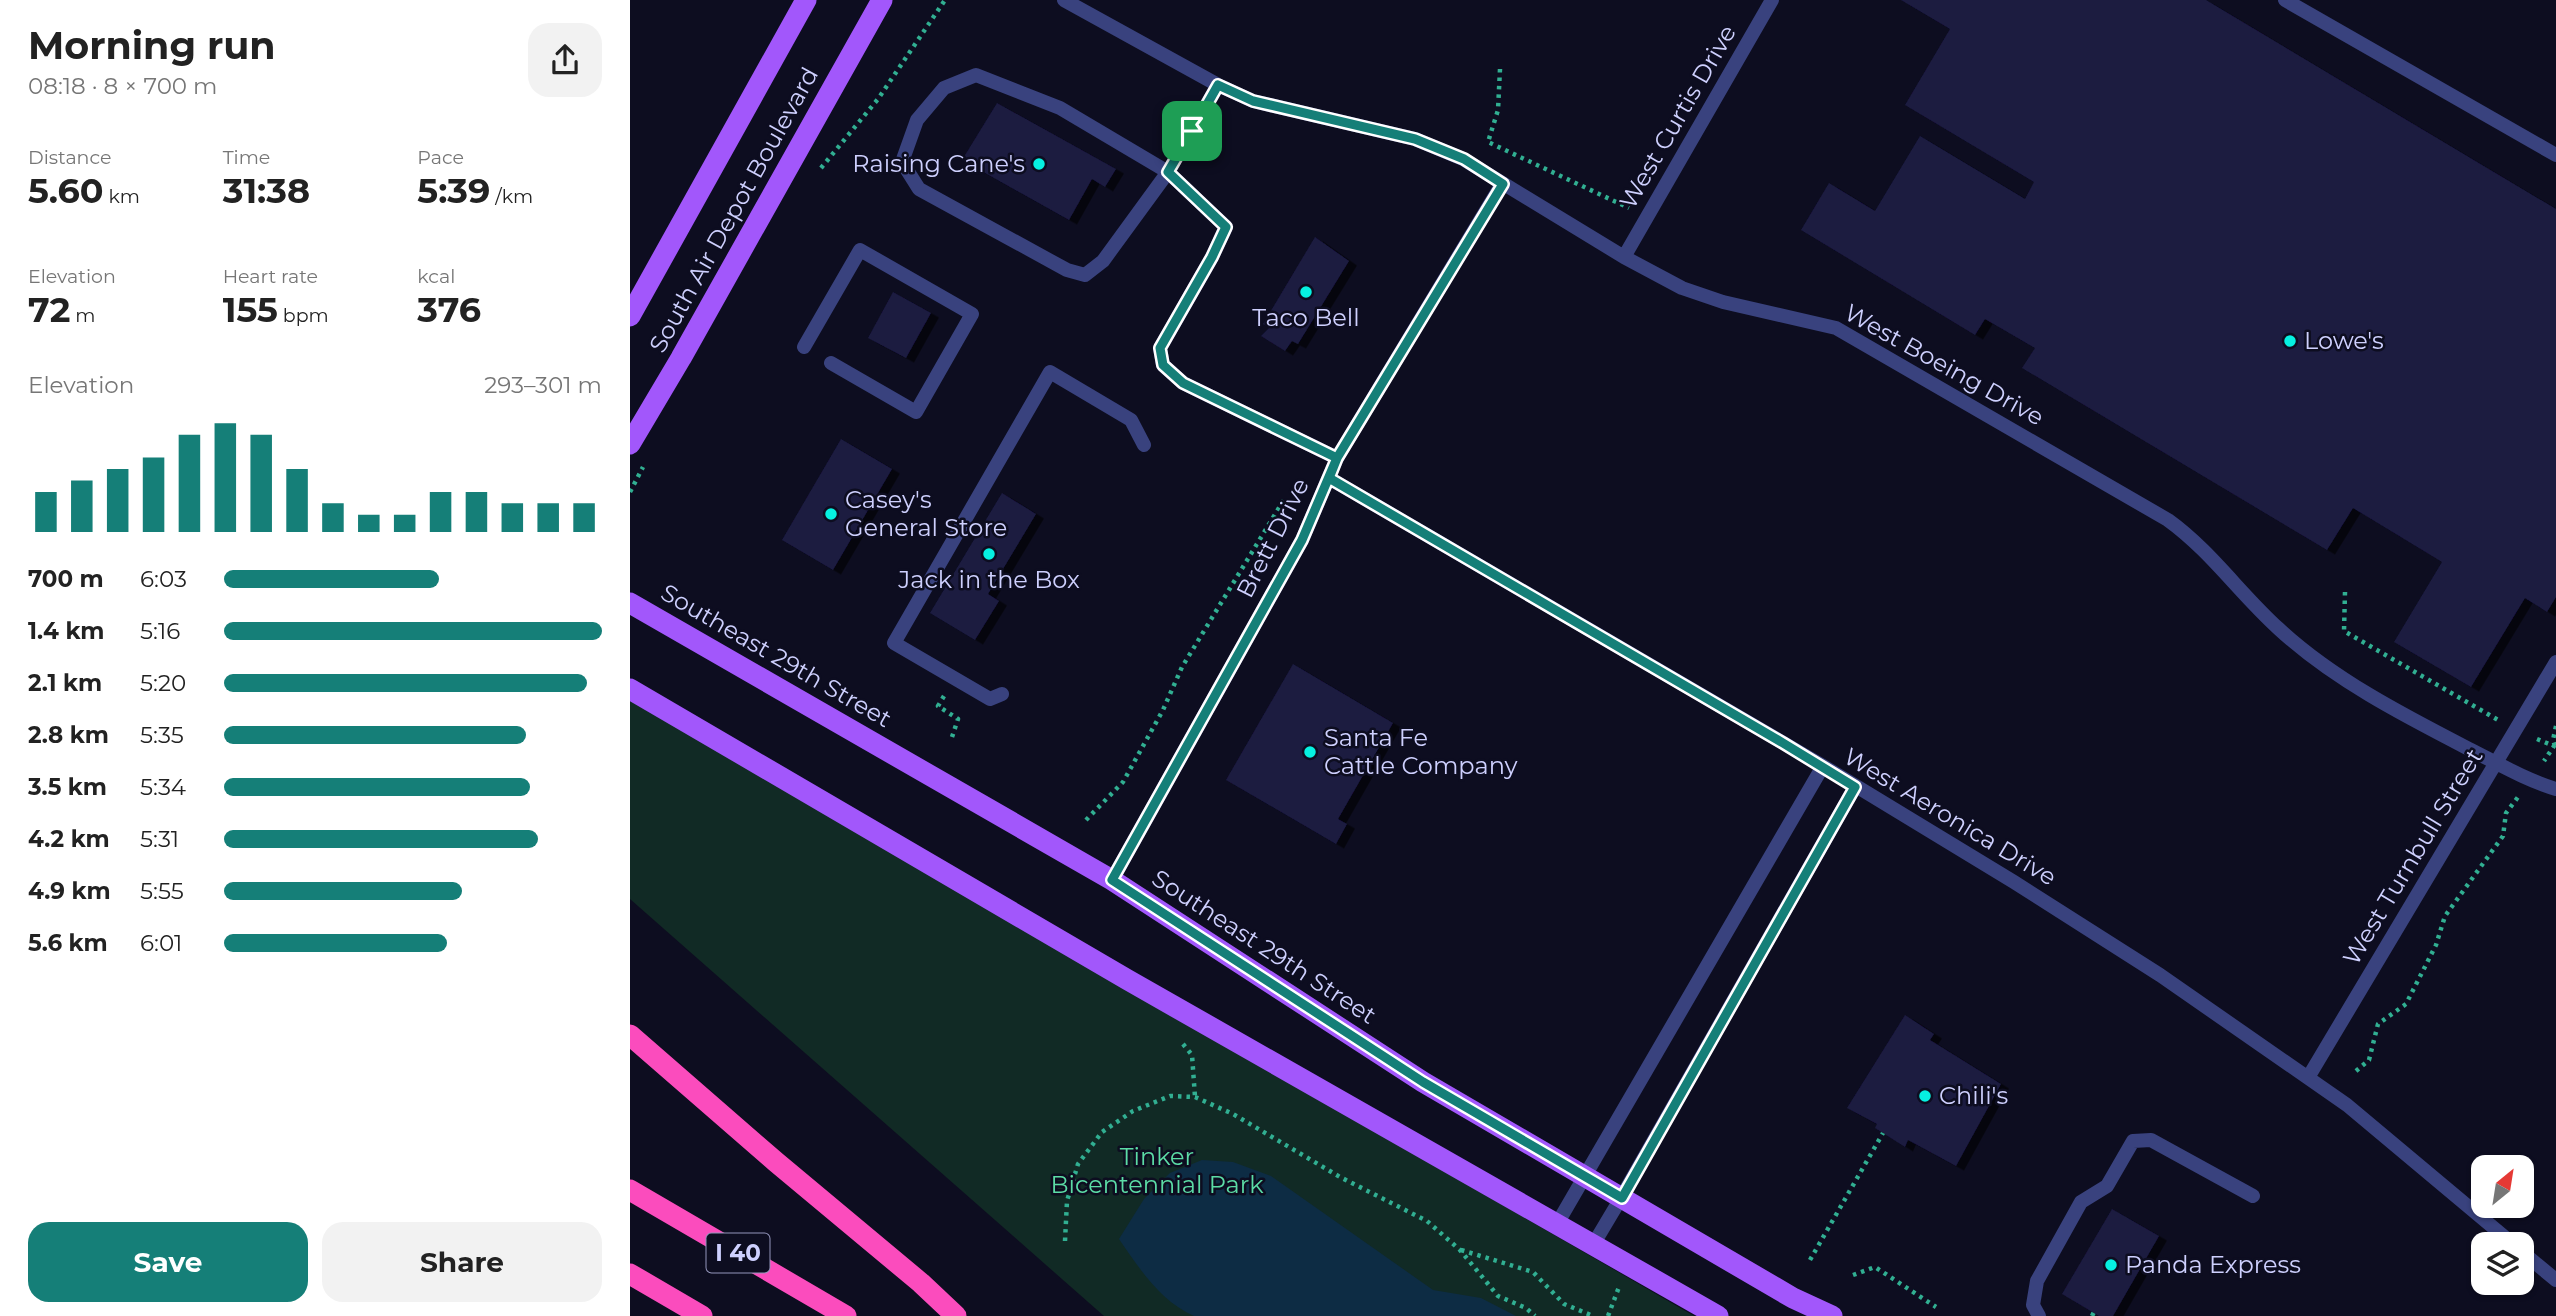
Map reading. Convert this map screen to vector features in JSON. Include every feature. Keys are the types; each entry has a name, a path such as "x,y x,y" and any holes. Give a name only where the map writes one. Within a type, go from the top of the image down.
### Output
{"highway":[{"path":"630,1035 921,1283 956,1316"},
{"name":"I 40","path":"630,1190 846,1316"},
{"path":"630,1275 702,1316"}],"main road":[{"name":"South Air Depot Boulevard","path":"630,316 807,0"},
{"name":"South Air Depot Boulevard","path":"630,444 882,0"},
{"name":"Southeast 29th Street","path":"630,603 1112,880 1423,1082 1793,1298 1832,1316"},
{"path":"630,689 1128,980 1718,1316"}],"street":[{"name":"West Boeing Drive","path":"1064,0 1218,85 1253,101 1415,139 1464,159 1624,257 1682,288 1723,303 1836,328 2100,478 2183,531 2269,620 2303,649 2410,719 2496,763 2556,789"},
{"name":"West Curtis Drive","path":"1624,257 1772,0"},
{"path":"2285,0 2556,155"},
{"path":"1218,85 1168,172 1103,261 1084,275 1067,270 919,188 902,162 917,120 944,88 975,75 1060,108 1168,172 1226,227 1160,348 1163,365 1183,383 1337,458"},
{"name":"Brett Drive","path":"1112,880 1302,540 1337,458 1503,184"},
{"path":"804,347 860,250 972,314 916,412 831,363"},
{"path":"1002,694 990,699 894,643 1050,372 1131,421 1144,445"},
{"name":"West Aeronica Drive","path":"1329,478 1823,766 2088,928 2309,1076 2498,1232"},
{"name":"West Turnbull Street","path":"2309,1076 2556,662"},
{"path":"1557,1224 1823,766"},
{"path":"1593,1245 1855,787"},
{"path":"2039,1316 2033,1305 2037,1281 2081,1202 2107,1186 2133,1141 2151,1140 2253,1196"},
{"path":"2534,1262 2556,1280"}],"path":[{"path":"813,177 878,99 945,0"},
{"path":"1500,69 1498,110 1488,142 1647,217"},
{"path":"630,492 647,460"},
{"path":"1086,820 1122,782 1163,710 1182,667 1285,498"},
{"path":"2345,592 2344,631 2516,729 2555,748"},
{"path":"2356,1072 2369,1060 2378,1024 2406,1004 2436,945 2445,916 2503,836 2506,813 2555,748 2553,733 2556,726"},
{"path":"1065,1241 1067,1201 1077,1164 1102,1132 1133,1111 1170,1096 1195,1097 1233,1114 1340,1177 1427,1222 1460,1250 1498,1296 1526,1308 1535,1316"},
{"path":"1810,1260 1883,1133"},
{"path":"1460,1250 1533,1272 1564,1304 1594,1316"},
{"path":"1853,1275 1875,1267 1936,1307"},
{"path":"1608,1316 1620,1286"}],"green space":[{"name":"Tinker Bicentennial Park","path":"630,699 1694,1316 1104,1316 630,899"}],"water":[{"path":"1202,1160 1233,1162 1271,1176 1433,1290 1481,1298 1516,1316 1194,1316 1161,1293 1119,1239 1144,1199 1170,1173"}],"building":[{"name":"Lowe's","path":"1901,0 2206,0 2556,209 2556,597 2547,612 2525,598 2471,687 2394,642 2442,562 2353,508 2327,550 2022,368 2035,348 1985,319 1975,335 1801,230 1829,183 1875,211 1920,136 2025,199 2034,182 1905,105 1950,29"},
{"name":"Raising Cane's","path":"997,103 1116,169 1105,187 1092,179 1069,220 962,160"},
{"name":"Taco Bell","path":"1315,237 1349,261 1298,344 1292,341 1285,351 1261,336 1269,328 1263,324"},
{"path":"893,292 931,313 906,358 868,338"},
{"name":"Casey's General Store","path":"841,439 892,469 833,570 782,540"},
{"name":"Jack in the Box","path":"1002,493 1036,514 988,594 999,601 975,640 930,613"},
{"name":"Santa Fe Cattle Company","path":"1293,664 1393,723 1338,819 1347,824 1336,844 1226,780"},
{"name":"Chili's","path":"1905,1015 1934,1034 1930,1040 2001,1084 1956,1166 1908,1140 1905,1147 1875,1128 1877,1124 1847,1108"},
{"name":"Panda Express","path":"2112,1209 2159,1236 2113,1316 2099,1316 2062,1294"}],"place":[{"name":"Raising Cane's","path":"1039,164"},
{"name":"Taco Bell","path":"1306,292"},
{"name":"Lowe's","path":"2290,341"},
{"name":"Casey's General Store","path":"831,514"},
{"name":"Jack in the Box","path":"989,554"},
{"name":"Santa Fe Cattle Company","path":"1310,752"},
{"name":"Chili's","path":"1925,1096"},
{"name":"Panda Express","path":"2111,1265"}],"route":[{"path":"1192,131 1168,172 1226,227 1160,348 1163,365 1183,383 1337,458 1302,540 1112,880 1423,1082 1622,1198 1855,787 1329,478 1337,458 1503,184 1464,159 1415,139 1253,101 1218,85 1192,131"}]}
